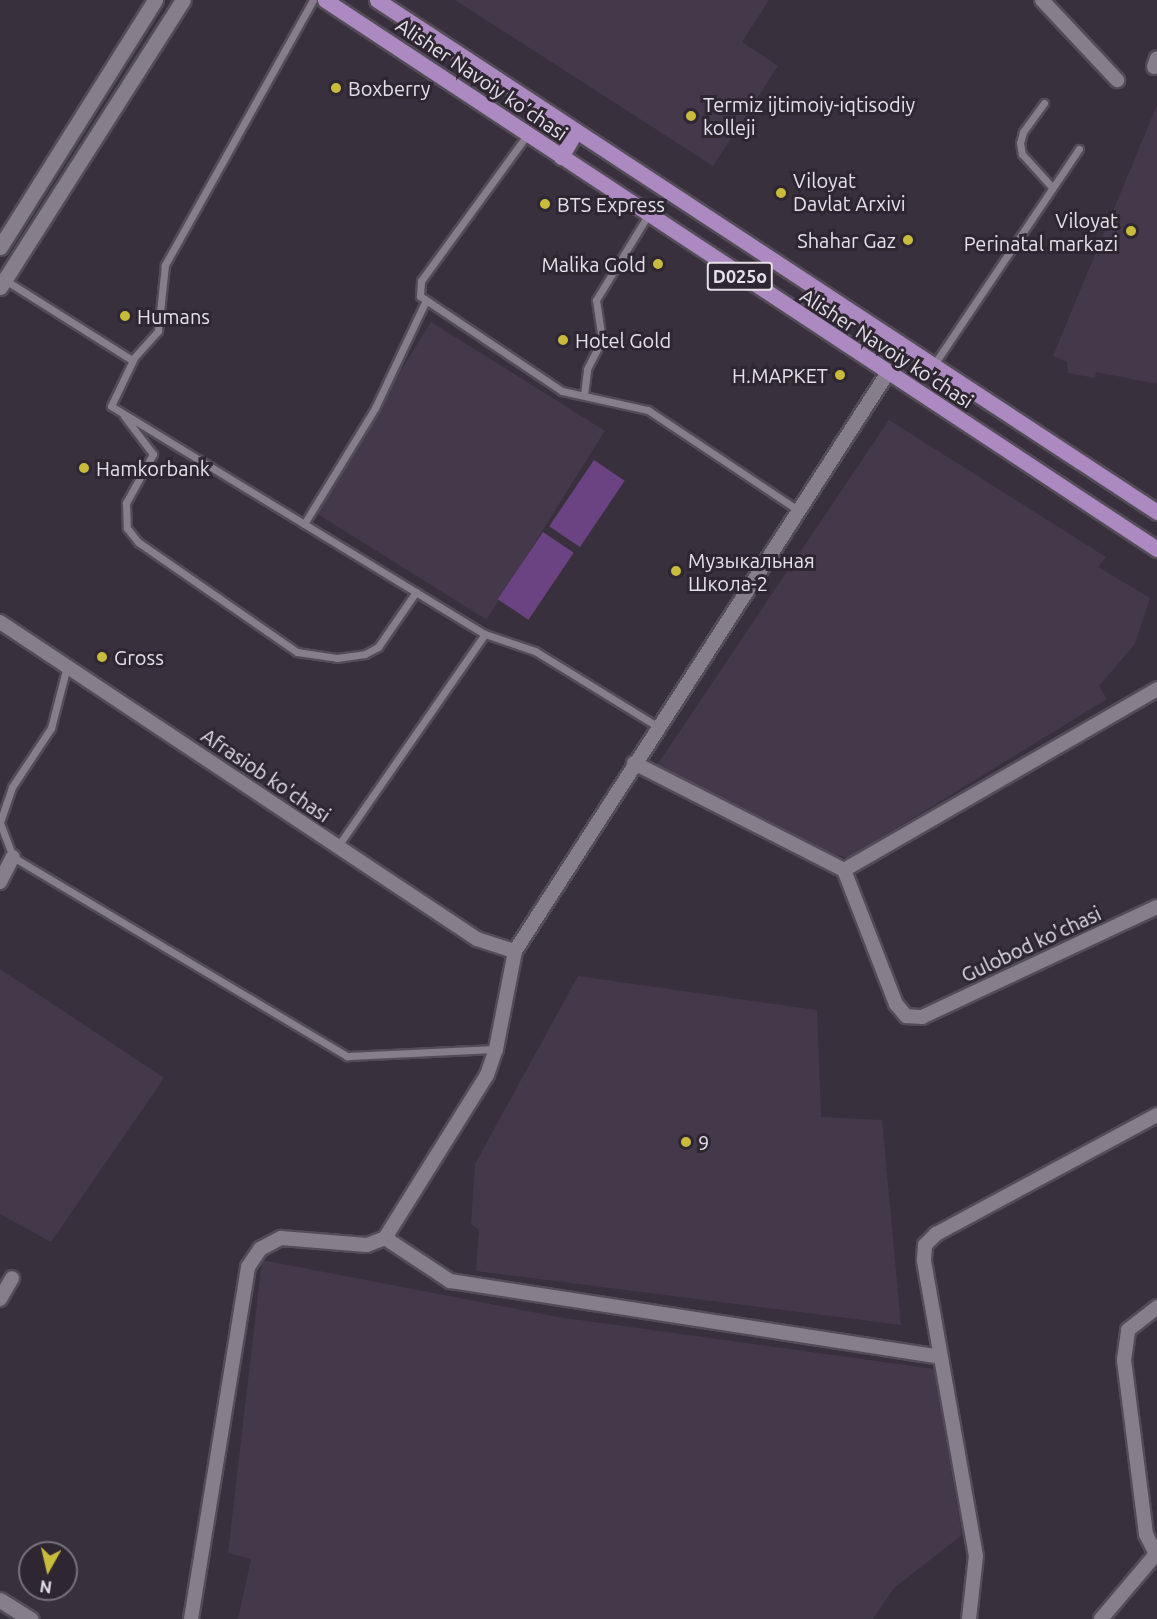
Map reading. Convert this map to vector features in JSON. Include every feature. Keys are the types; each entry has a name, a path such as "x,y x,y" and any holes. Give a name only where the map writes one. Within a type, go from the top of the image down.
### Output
{"main road":[{"path":"0,247 155,0"},
{"path":"2,283 183,0"},
{"name":"Alisher Navoiy ko’chasi","path":"325,0 887,374 1157,549"},
{"name":"Alisher Navoiy ko’chasi","path":"377,0 935,363 1157,512"},
{"path":"561,157 576,131"},
{"path":"0,1600 30,1619"}],"street":[{"path":"1042,0 1117,80"},
{"path":"191,1619 249,1267 260,1249 281,1238 368,1245 385,1238 487,1075 496,1049 515,951 657,726 887,374"},
{"name":"Afrasiob ko'chasi","path":"0,622 477,939 515,951"},
{"path":"634,763 844,870 1157,689"},
{"path":"0,882 13,856"},
{"name":"Gulobod ko'chasi","path":"844,870 896,1004 906,1016 922,1017 1157,907"},
{"path":"969,1619 976,1556 924,1260 925,1245 936,1234 1157,1115"},
{"path":"385,1238 450,1281 940,1357"},
{"path":"0,1299 12,1278"},
{"path":"1101,1619 1157,1554 1146,1534 1124,1360 1128,1330 1157,1306"}],"lane":[{"path":"313,0 165,265 158,331 132,360 111,406 485,634 535,651 657,726"},
{"path":"1044,104 1023,132 1020,143 1022,154 1051,186"},
{"path":"527,135 421,281 420,296 562,391 648,410 798,510"},
{"path":"935,363 1051,186 1078,149"},
{"path":"584,395 587,369 602,340 596,300 648,215"},
{"path":"2,283 132,360"},
{"path":"304,524 375,408 426,300"},
{"path":"123,414 153,454 126,503 127,528 138,542 297,652 337,658 365,654 378,647 416,592"},
{"path":"338,846 485,634"},
{"path":"67,666 51,728 12,787 0,822 13,856 347,1056 496,1049"}],"shaded area":[{"name":"Termiz ijtimoiy-iqtisodiy kolleji","path":"455,0 769,0 742,42 778,66 713,166"},
{"name":"Viloyat Perinatal markazi","path":"1157,105 1157,384 1096,372 1095,378 1068,373 1067,362 1053,356"},
{"path":"431,322 605,431 487,620 313,511"},
{"path":"889,420 1106,557 1098,567 1150,598 1135,644 1099,686 1107,699 848,858 810,846 657,765"},
{"path":"594,460 625,481 580,547 549,526"},
{"path":"543,532 574,553 528,620 498,599"},
{"path":"0,969 164,1078 51,1242 0,1214"},
{"name":"9","path":"578,976 817,1010 821,1117 882,1120 901,1325 476,1271 479,1230 471,1224 475,1164"},
{"path":"262,1260 558,1317 934,1369 962,1535 894,1588 873,1619 238,1619 251,1559 228,1553"}],"place":[{"name":"Boxberry","path":"336,88"},
{"name":"Termiz ijtimoiy-iqtisodiy kolleji","path":"691,116"},
{"name":"Viloyat Davlat Arxivi","path":"781,193"},
{"name":"BTS Express","path":"545,204"},
{"name":"Viloyat Perinatal markazi","path":"1131,231"},
{"name":"Shahar Gaz","path":"908,240"},
{"name":"Malika Gold","path":"658,264"},
{"name":"Humans","path":"125,316"},
{"name":"Hotel Gold","path":"563,340"},
{"name":"Н.МАРКЕТ","path":"840,375"},
{"name":"Hamkorbank","path":"84,468"},
{"name":"Музыкальная Школа-2","path":"676,571"},
{"name":"Gross","path":"102,657"},
{"name":"9","path":"686,1142"}]}
